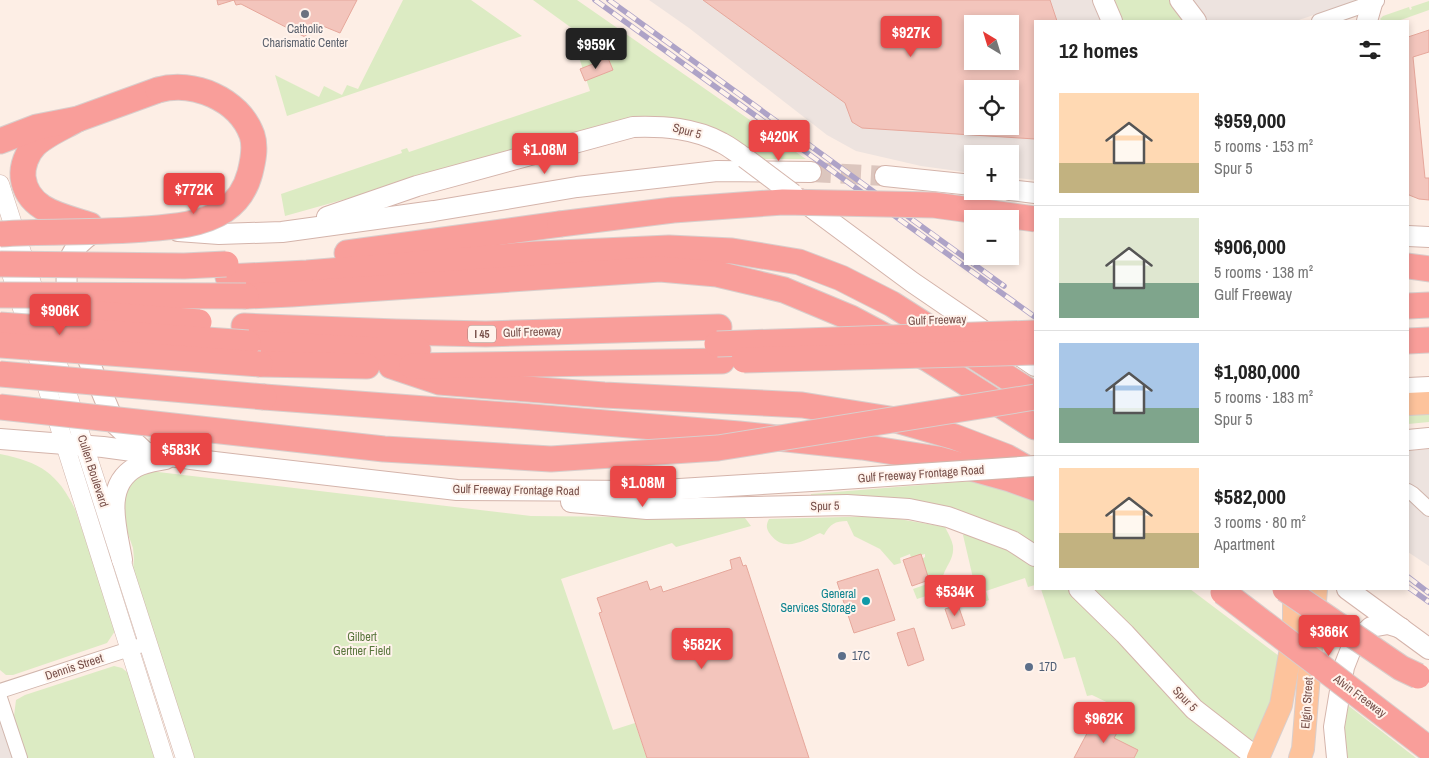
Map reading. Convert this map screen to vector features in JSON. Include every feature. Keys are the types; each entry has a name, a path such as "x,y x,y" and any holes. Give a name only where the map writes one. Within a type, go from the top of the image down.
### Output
{"highway":[{"path":"0,141 37,127 78,119 165,88 192,88 217,97 241,115 252,136 254,158 247,183 237,200 224,210 202,220 179,226 113,231 4,227"},
{"path":"78,119 35,145 25,162 24,181 26,189 37,205 49,211 98,226"},
{"path":"227,271 672,210 783,202 934,205 1034,219"},
{"path":"11,265 184,266 227,271 307,273 537,254 669,248 732,251 799,262 841,278 892,304 1034,395"},
{"path":"1409,266 1429,269"},
{"path":"0,295 246,296 660,269 718,274 784,290 852,318 928,359 1034,427"},
{"name":"Gulf Freeway","path":"0,306 246,335"},
{"path":"1409,322 1423,310"},
{"name":"Gulf Freeway","path":"0,345 260,364 391,366 719,344 1034,317"},
{"name":"Gulf Freeway","path":"0,325 246,335 396,332 486,334 719,344 1034,352"},
{"name":"Gulf Freeway","path":"719,344 1034,333"},
{"path":"1409,341 1429,340"},
{"path":"391,366 439,382 604,395 802,406 896,420 955,437 1007,457 1034,472"},
{"path":"0,374 264,397 739,434 862,446 938,459 1034,488"},
{"path":"0,407 384,449 551,458 718,448 1034,396"},
{"name":"Alvin Freeway","path":"1221,590 1429,749"},
{"path":"1286,590 1401,668 1424,680"},
{"path":"1308,590 1406,662 1424,680"}],"main road":[{"path":"1103,0 1112,20"},
{"path":"1180,0 1195,20"},
{"name":"Spur 5","path":"282,232 416,186 634,127 667,126 694,132 722,142 912,282 1034,365"},
{"path":"4,227 98,226 219,234 282,232 434,211 577,187 717,172 811,172"},
{"path":"885,176 964,185"},
{"path":"1019,191 1034,193"},
{"path":"98,226 72,251 65,275 69,313 115,424 144,452"},
{"path":"1409,236 1429,237"},
{"path":"1409,388 1429,387"},
{"path":"1409,404 1429,402"},
{"name":"Gulf Freeway Frontage Road","path":"0,438 84,445 457,490 647,491 1034,466"},
{"path":"1409,440 1429,438"},
{"path":"122,560 113,502 119,486 126,475 136,467 147,462 178,457"},
{"name":"Spur 5","path":"457,490 647,510 847,506 909,509 948,517 1012,541 1034,555"},
{"name":"Spur 5","path":"1080,590 1125,634 1194,709 1257,758"},
{"name":"Elgin Street","path":"1257,758 1281,705 1294,631 1294,590"},
{"name":"Elgin Street","path":"1300,758 1303,749 1316,590"},
{"path":"1349,590 1429,649"},
{"path":"1337,758 1334,727 1344,667 1353,644 1371,627 1388,624 1401,628"}],"street":[{"path":"1323,20 1373,6"},
{"name":"Cullen Boulevard","path":"0,184 4,227 84,445 185,758"},
{"name":"Cullen Boulevard","path":"0,239 164,758"},
{"path":"1409,492 1429,510"},
{"name":"Dennis Street","path":"0,691 148,643"},
{"path":"0,698 20,758"}],"shaded area":[{"path":"649,0 1092,0 1101,20 1034,20 1034,180 1019,178 1019,145 964,145 964,172 921,166 856,151 827,135 689,28"},
{"path":"1191,0 1358,0 1299,20 1204,20"},
{"path":"1429,449 1429,566 1409,553 1409,451"},
{"path":"0,700 14,758 0,758"}],"green space":[{"path":"403,0 471,0 522,36 287,116 275,75 319,97 324,86 342,95 347,85 358,89"},
{"path":"533,0 577,0 806,159 759,159 702,124 666,117 631,119 285,216 281,194 402,153 401,150 407,148 409,152 590,91 576,48 584,37"},
{"path":"1108,0 1170,0 1185,20 1117,20"},
{"path":"1429,1 1429,10 1401,20 1380,19 1383,16 1409,7 1410,10 1412,9 1411,7"},
{"path":"1409,408 1429,408 1429,422 1409,424"},
{"path":"0,454 37,465 61,486 75,509 114,623 115,631 107,643 13,675 6,675 0,670"},
{"name":"Gilbert Gertner Field","path":"141,470 531,516 745,518 751,526 676,547 672,543 561,579 613,730 635,723 647,758 192,758 132,576 133,548 119,508 122,482"},
{"path":"983,480 1034,499 1034,546 1023,540 811,499 811,494"},
{"path":"882,516 945,527 951,539 953,553 942,580 945,597 934,600 932,594 917,599 913,589 930,583 922,559 925,557 925,554 911,558 910,554 900,558 901,563 894,565 880,549 854,536 847,521 833,524 824,535 820,533 794,544 781,543 775,540 767,526 769,519"},
{"path":"969,530 1034,563 1034,585 1028,587 1025,578 986,591 989,600 977,605 963,535"},
{"path":"1041,590 1069,590 1242,758 1130,758 1111,738 1127,712 1092,695 1087,696 1075,657 1064,659"},
{"path":"1091,590 1191,590 1279,656 1272,697 1256,746 1196,701"},
{"path":"114,666 122,668 128,673 155,758 26,758 14,716 16,700 25,695"},
{"path":"1345,703 1416,758 1343,758 1340,737"}],"building":[{"name":"Catholic Charismatic Center","path":"217,0 234,0 218,5"},
{"name":"Catholic Charismatic Center","path":"234,0 357,0 340,33 313,22 305,37 241,4 236,5"},
{"path":"703,0 1050,0 1057,20 1034,20 1034,139 972,135 1019,135 1019,80 964,80 964,134 862,128 852,122 845,103"},
{"path":"1429,30 1429,52 1413,57 1425,178 1429,178 1429,200 1409,195 1409,37"},
{"path":"608,58 613,70 585,81 580,69"},
{"path":"921,554 929,580 912,586 903,560"},
{"path":"740,557 743,566 746,565 809,758 647,758 599,613 602,612 597,598 647,581 650,590 661,586 663,592 732,569 730,560"},
{"name":"General Services Storage","path":"878,569 895,620 854,633 837,582"},
{"path":"958,605 965,625 952,629 945,609"},
{"path":"914,628 924,660 908,666 897,633"},
{"path":"1094,720 1118,731 1114,738 1138,750 1134,758 1074,758"}],"tunnel":[{"path":"811,172 885,176"}],"railway":[{"path":"595,0 1034,316"},
{"path":"609,0 1004,286"},
{"path":"1409,578 1429,593"},
{"path":"1409,588 1429,602"}],"place":[{"name":"Catholic Charismatic Center","path":"305,14"},
{"name":"General Services Storage","path":"866,601"},
{"name":"17C","path":"842,656"},
{"name":"17D","path":"1029,667"}]}
